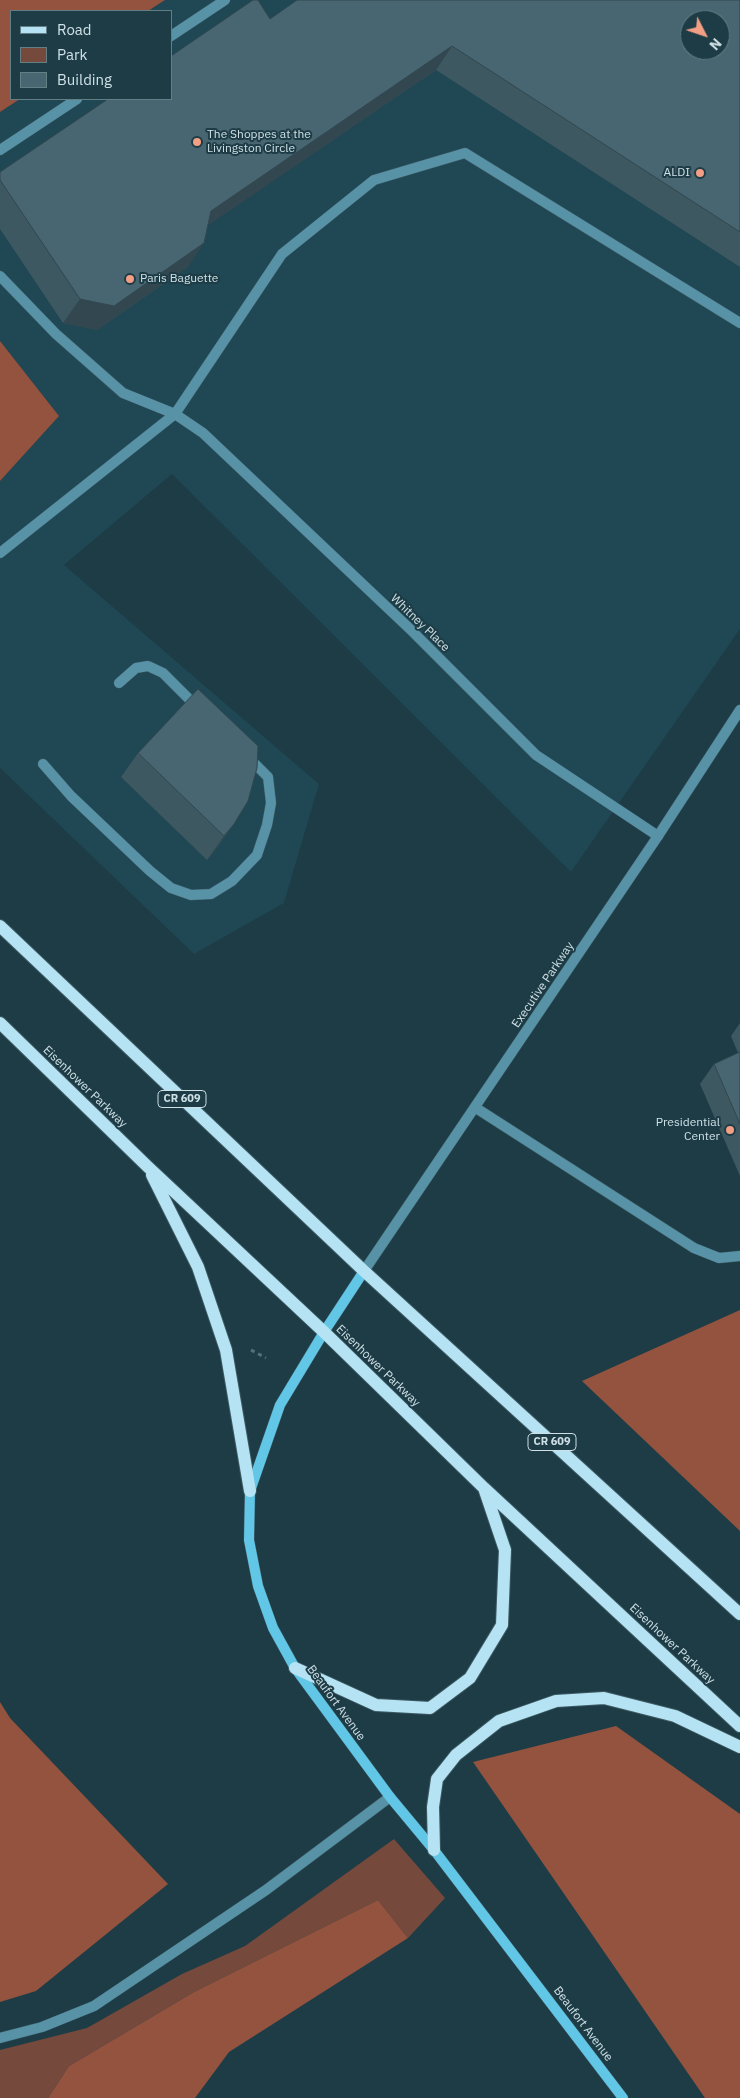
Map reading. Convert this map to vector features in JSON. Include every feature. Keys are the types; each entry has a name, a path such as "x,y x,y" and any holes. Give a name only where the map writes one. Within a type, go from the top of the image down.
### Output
{"main road":[{"name":"CR 609","path":"0,926 364,1271 740,1614"},
{"name":"Eisenhower Parkway","path":"0,1023 147,1166 324,1332 484,1488 740,1726"},
{"path":"147,1166 198,1268 226,1350 250,1491"},
{"path":"295,1668 376,1705 430,1708 470,1678 502,1625 505,1550 484,1488"},
{"path":"434,1850 433,1807 437,1779 456,1755 499,1721 556,1700 604,1698 675,1716 740,1747"}],"street":[{"path":"172,35 224,0"},
{"path":"0,150 75,100"},
{"path":"0,553 175,414 282,254 374,180 465,153 740,323"},
{"name":"Whitney Place","path":"0,276 56,334 123,393 175,414 204,434 416,636 536,755 658,836"},
{"path":"119,683 136,668 148,666 163,673 205,714"},
{"name":"Executive Parkway","path":"364,1271 476,1108 740,710"},
{"path":"42,764 78,803 150,871 171,888 191,895 211,894 232,881 257,854 267,825 271,803 268,777 240,749"},
{"path":"476,1108 694,1248 719,1258 740,1256"},
{"name":"Beaufort Avenue","path":"364,1271 280,1405 250,1491 249,1540 258,1586 273,1628 295,1668 390,1797 434,1850 623,2098"},
{"path":"0,2038 42,2027 94,2006 266,1890 390,1797"}],"path":[{"path":"248,1348 266,1358"}],"shaded area":[{"path":"0,0 165,0 150,10 10,10 10,100 18,100 0,112"},
{"path":"165,0 740,0 740,629 571,872 172,474 64,565 319,784 284,903 194,954 0,768 0,481 59,416 0,341 0,112 18,100 172,100 172,10 150,10"},
{"path":"0,341 59,416 0,481"},
{"path":"740,1310 740,1531 582,1381"},
{"path":"0,1702 10,1718 168,1884 36,1991 0,2002"},
{"path":"616,1726 740,1814 740,2098 705,2098 473,1762"},
{"path":"378,1900 408,1938 229,2052 195,2098 48,2098 69,2066 194,1992"}],"green space":[{"path":"394,1839 445,1898 408,1938 378,1900 194,1992 69,2066 48,2098 0,2098 0,2050 87,2028 182,1974 245,1946"}],"building":[{"name":"The Shoppes at the Livingston Circle","path":"253,0 258,0 270,19 297,0 740,0 740,232 452,46 211,211 204,243 114,306 80,299 0,180 0,172 107,100 172,100 172,55"},
{"path":"198,689 258,746 257,768 248,801 224,836 138,753"},
{"path":"740,1052 740,1124 714,1064"}],"place":[{"name":"The Shoppes at the Livingston Circle","path":"197,142"},
{"name":"ALDI","path":"700,173"},
{"name":"Paris Baguette","path":"130,279"},
{"name":"Presidential Center","path":"730,1130"}]}
